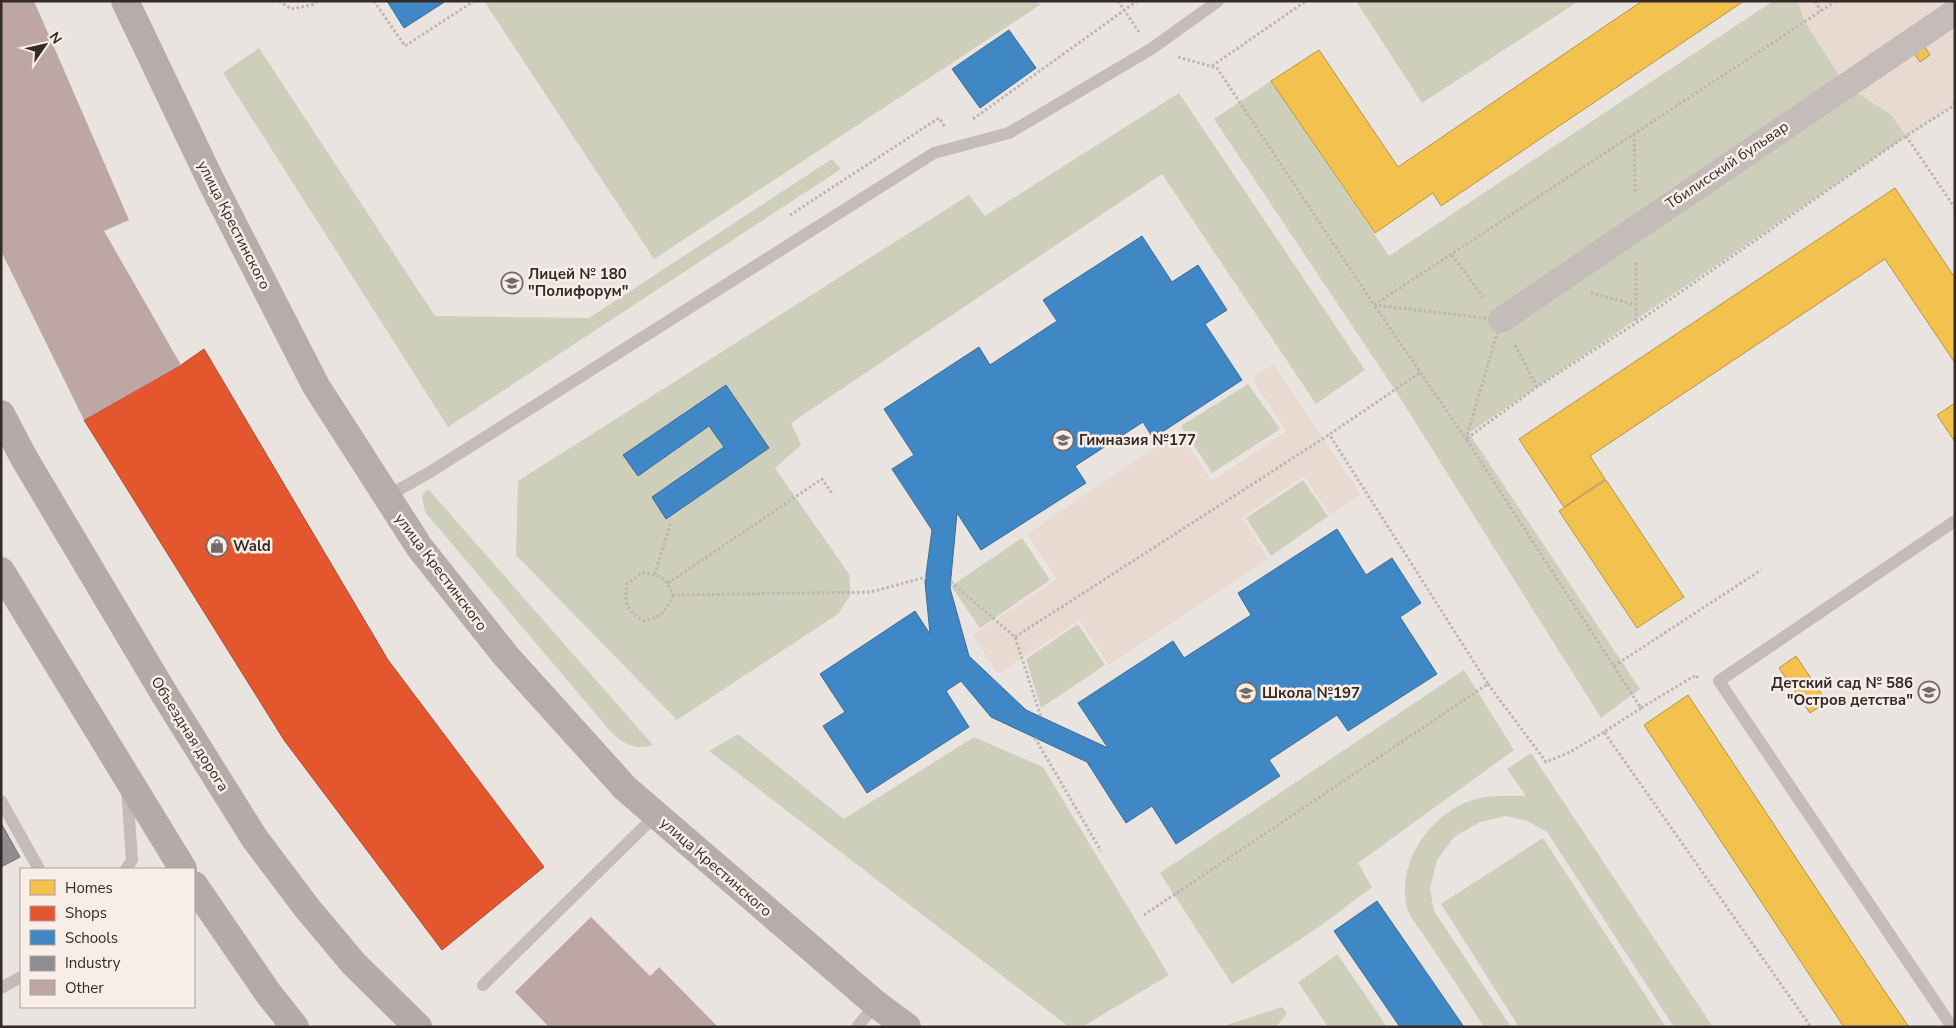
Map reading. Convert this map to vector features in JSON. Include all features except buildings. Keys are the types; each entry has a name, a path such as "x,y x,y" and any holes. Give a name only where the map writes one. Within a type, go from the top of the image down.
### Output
{"main road":[{"name":"Объездная дорога","path":"1,414 29,467 165,694 255,839 306,908 354,964 418,1027"},
{"path":"1,571 182,868"},
{"path":"195,886 268,993 295,1027"}],"street":[{"name":"улица Крестинского","path":"126,1 212,183 316,386 420,548 506,656 625,788 876,1004 907,1027"},
{"name":"Тбилисский бульвар","path":"1501,320 1955,12"}],"lane":[{"path":"386,497 438,467 934,153 1009,133 1151,50 1218,1"},
{"path":"1952,1027 1719,681 1955,521"},
{"path":"126,777 132,860 127,868"},
{"path":"1,801 38,868"},
{"path":"482,985 656,815"},
{"path":"1,988 20,978"},
{"path":"857,1027 876,1004"}],"path":[{"path":"280,1 292,9 312,5 318,1"},
{"path":"374,1 405,46 474,1"},
{"path":"1124,10 1137,1"},
{"path":"1212,67 1306,1"},
{"path":"1815,1 1821,11"},
{"path":"1374,305 1836,1"},
{"path":"1217,68 1374,305 1466,439 1641,708"},
{"path":"1466,439 1537,387 1636,322 1906,136 1955,105"},
{"path":"1906,136 1955,208"},
{"path":"1554,284 1636,305"},
{"path":"1374,305 1501,320 1466,439"},
{"path":"1016,637 1421,372"},
{"path":"1328,434 1488,684 1546,762 1570,752 1696,675 1701,682"},
{"path":"668,583 822,479 833,495"},
{"path":"655,574 671,522"},
{"path":"1614,666 1761,570"},
{"path":"641,573 655,574 668,583 673,594 667,610 656,618 644,621 631,613 624,599 626,584 641,573"},
{"path":"673,594 871,592 926,577"},
{"path":"951,582 1016,637 1041,717"},
{"path":"1144,915 1488,684"},
{"path":"1604,732 1811,1027"},
{"path":"1035,738 1101,851"}],"green space":[{"path":"484,1 1037,1 1040,5 654,259"},
{"path":"1356,1 1579,1 1422,103"},
{"path":"1773,1 1955,1 1955,103 1469,433 1640,689 1601,718 1395,390 1214,119 1271,81 1389,256"},
{"path":"259,48 435,316 589,318 832,159 841,169 448,427 223,73"},
{"path":"1179,93 1365,370 1316,404 1162,174 791,423 801,445 775,468 849,574 851,594 838,614 677,720 516,555 518,481 969,195 985,216"},
{"path":"1248,384 1280,429 1212,473 1181,426"},
{"path":"1303,480 1328,516 1271,556 1246,518"},
{"path":"429,490 653,745 635,747 611,732 425,512 422,497 425,491"},
{"path":"1022,538 1050,580 980,628 951,586"},
{"path":"1078,624 1105,665 1041,708 1026,659"},
{"path":"1464,670 1514,750 1358,863 1372,887 1319,927 1232,984 1160,873"},
{"path":"738,734 844,819 974,737 1043,767 1169,975 1082,1027 1069,1027 709,751"},
{"path":"1531,753 1713,1027 1674,1027 1547,832 1527,821 1506,816 1480,822 1454,837 1437,860 1430,889 1434,911 1511,1027 1484,1027 1408,912 1405,890 1407,872 1413,855 1422,839 1448,813 1463,804 1480,798 1526,796 1507,769"},
{"path":"1543,838 1666,1027 1519,1027 1441,904"},
{"path":"1338,954 1387,1027 1328,1027 1298,982"},
{"path":"1282,1007 1287,1013 1276,1027 1221,1027"}],"shaded area":[{"path":"1797,1 1955,1 1955,95 1951,107 1906,136 1890,114 1845,85 1805,22"},
{"path":"1274,364 1361,495 1330,515 1304,476 1242,518 1269,559 1109,665 1079,620 998,674 973,635 1057,579 1027,534 1179,432 1212,481 1286,431 1252,378"}],"place":[{"name":"Лицей № 180 \"Полифорум\"","path":"512,283"},
{"name":"Гимназия №177","path":"1063,440"},
{"name":"Wald","path":"217,546"},
{"name":"Детский сад № 586 \"Остров детства\"","path":"1929,692"},
{"name":"Школа №197","path":"1246,693"}]}
